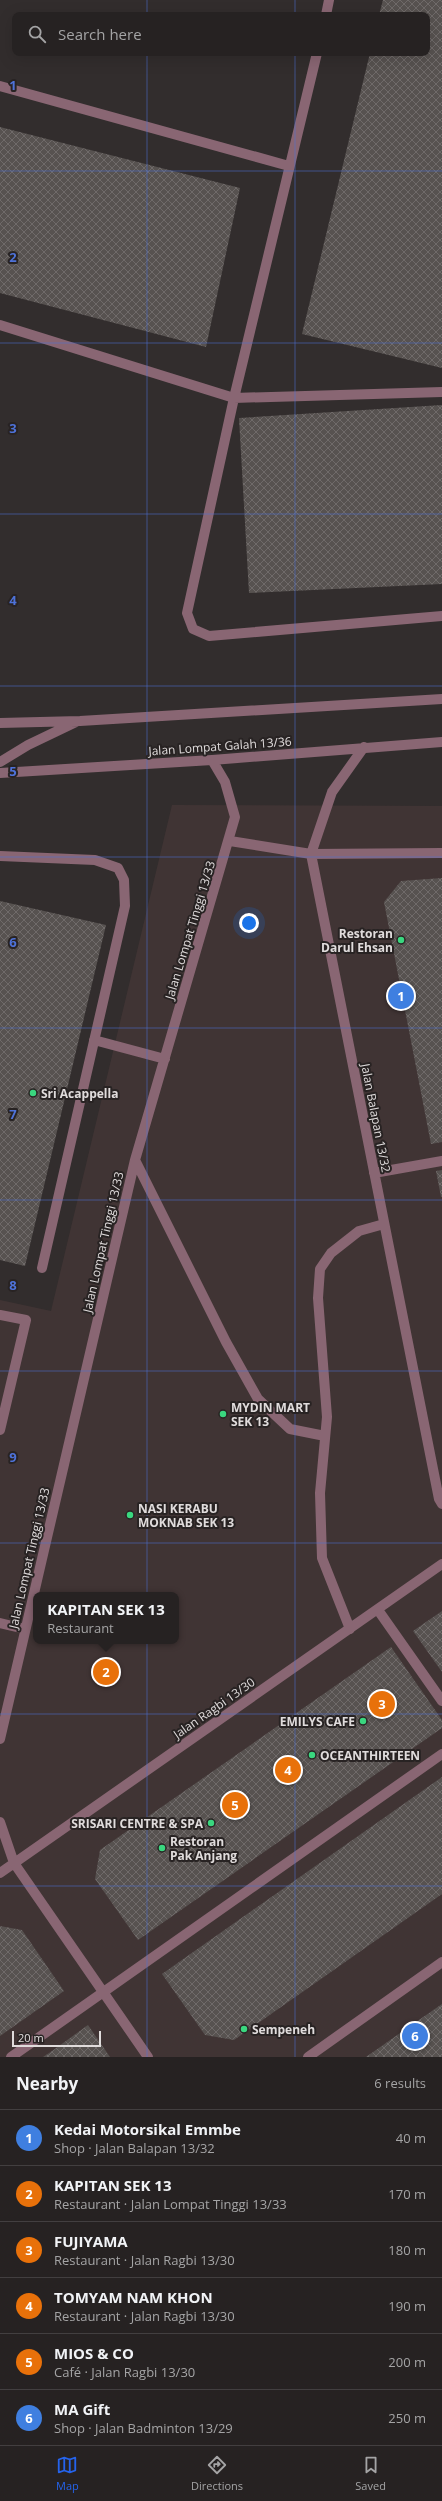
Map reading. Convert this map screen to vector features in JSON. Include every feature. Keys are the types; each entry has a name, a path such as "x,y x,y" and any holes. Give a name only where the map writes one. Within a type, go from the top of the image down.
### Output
{"street":[{"path":"327,12 329,0"},
{"path":"315,56 234,398 187,613 193,629 208,636 442,616"},
{"path":"0,86 289,166"},
{"path":"0,325 234,398 442,392"},
{"path":"0,723 80,721 442,699"},
{"path":"0,762 28,745 80,721"},
{"name":"Jalan Lompat Galah 13/36","path":"0,773 212,760 442,742"},
{"name":"Jalan Balapan 13/32","path":"364,747 332,792 311,854 437,1491 442,1504"},
{"name":"Jalan Lompat Tinggi 13/33","path":"34,1592 135,1160 230,841 235,817 225,782 212,760"},
{"path":"230,841 311,854 442,853"},
{"path":"0,856 95,860 118,868 124,880 125,906 42,1268"},
{"path":"94,1040 165,1059"},
{"path":"135,1160 226,1342 258,1399 290,1429 325,1436"},
{"path":"374,1173 442,1161"},
{"path":"350,1629 322,1558 320,1493 327,1417 318,1298 320,1269 331,1253 359,1231 384,1224"},
{"path":"0,1314 26,1320 0,1430"},
{"name":"Jalan Ragbi 13/30","path":"0,1873 442,1564"},
{"name":"Jalan Lompat Tinggi 13/33","path":"0,1739 33,1595"},
{"path":"378,1610 442,1701"},
{"path":"0,1623 25,1629"},
{"path":"11,2057 442,1754"},
{"path":"0,1822 14,1863 148,2057"},
{"path":"308,2057 442,1962"}],"shaded area":[{"path":"172,805 442,806 442,2057 0,2057 0,1300 51,1311"}],"building":[{"path":"383,0 442,0 442,368 302,334 369,56 430,56 430,12 380,12"},
{"path":"0,127 240,188 206,347 0,293"},
{"path":"442,405 442,584 249,593 239,418"},
{"path":"442,878 442,1142 431,1144 384,902 401,881"},
{"name":"Sri Acappella","path":"0,901 106,925 25,1266 0,1260"},
{"path":"442,1170 442,1197 441,1197 436,1171"},
{"path":"442,1611 442,1672 413,1631"},
{"path":"391,1647 442,1720 442,1728 138,1940 95,1879 100,1850"},
{"path":"442,1777 442,1894 234,2040 205,2035 162,1974"},
{"path":"0,1926 22,1930 64,1991 0,2036"},
{"path":"442,2004 442,2057 366,2057 403,2031"},
{"path":"88,2025 110,2057 43,2057 52,2051"}],"place":[{"name":"Restoran Darul Ehsan","path":"401,940"},
{"name":"Kedai Motorsikal Emmbe","path":"401,996"},
{"name":"Sri Acappella","path":"33,1093"},
{"name":"MYDIN MART SEK 13","path":"223,1414"},
{"name":"NASI KERABU MOKNAB SEK 13","path":"130,1515"},
{"name":"KAPITAN SEK 13","path":"106,1672"},
{"name":"FUJIYAMA","path":"382,1704"},
{"name":"EMILYS CAFE","path":"363,1721"},
{"name":"OCEANTHIRTEEN","path":"312,1755"},
{"name":"TOMYAM NAM KHON","path":"288,1770"},
{"name":"MIOS & CO","path":"235,1805"},
{"name":"SRISARI CENTRE & SPA","path":"211,1823"},
{"name":"Restoran Pak Anjang","path":"162,1848"},
{"name":"Sempeneh","path":"244,2029"},
{"name":"MA Gift","path":"415,2036"}]}
